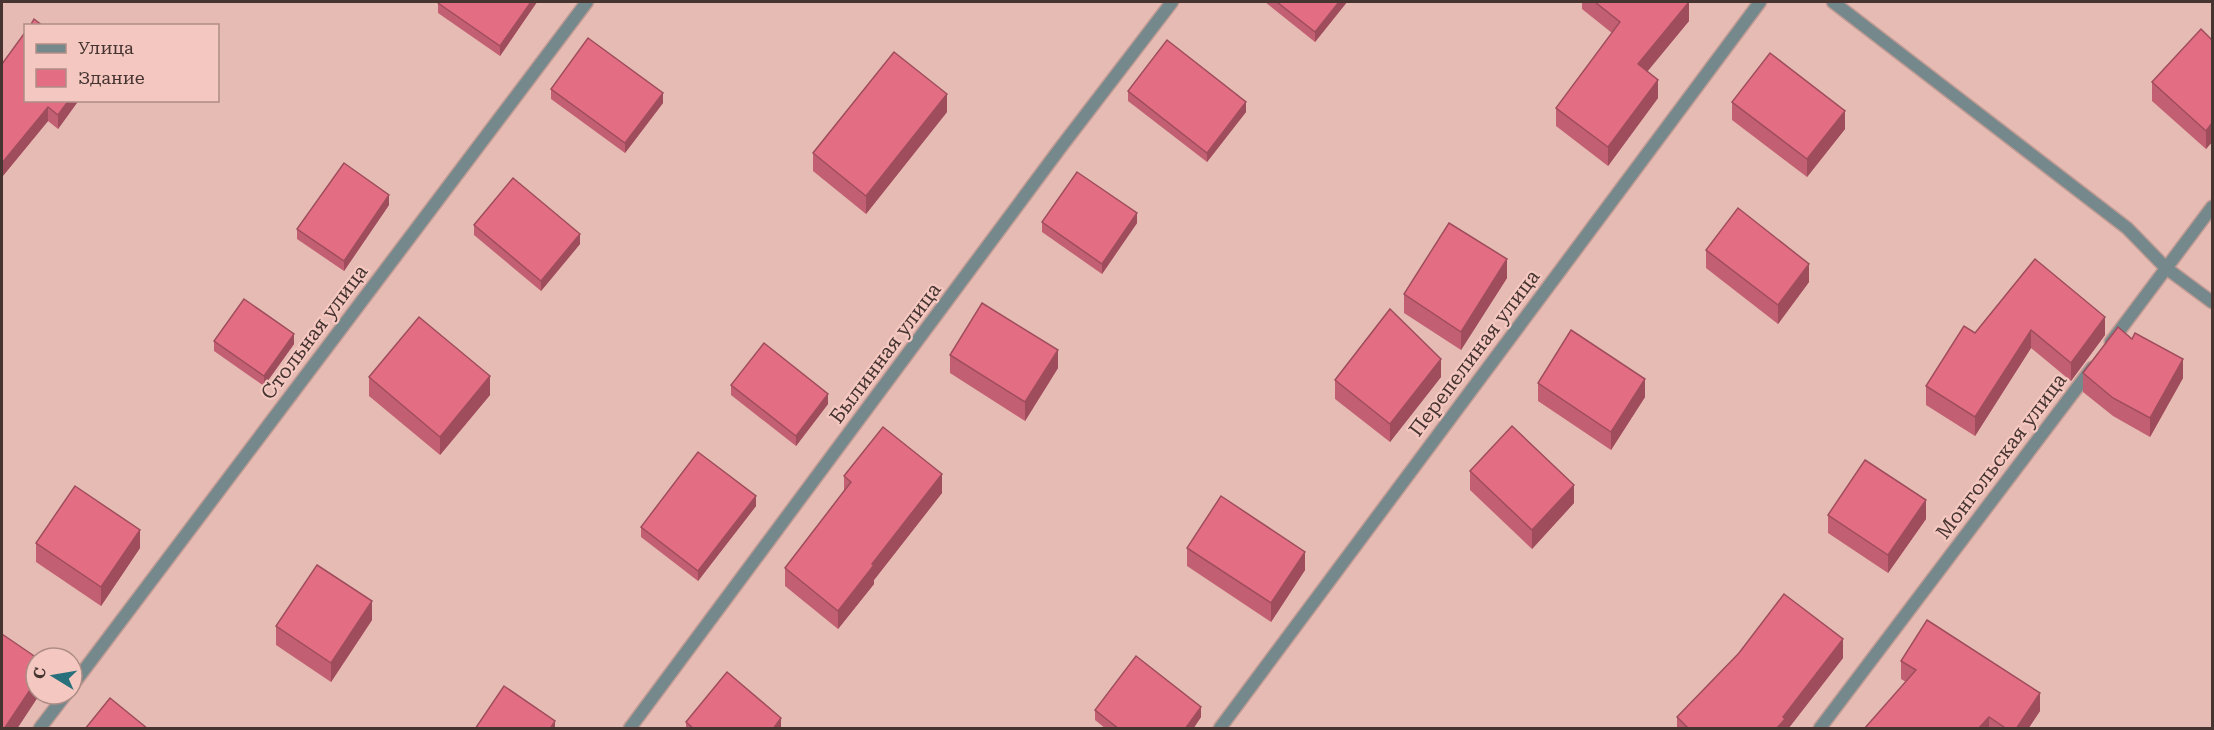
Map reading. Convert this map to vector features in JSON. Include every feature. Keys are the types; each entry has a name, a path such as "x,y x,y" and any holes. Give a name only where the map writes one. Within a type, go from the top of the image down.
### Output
{"street":[{"name":"Стольная улица","path":"84,670 587,2"},
{"name":"Былинная улица","path":"630,729 1061,147 1172,2"},
{"name":"Перепелиная улица","path":"1220,729 1760,2"},
{"path":"1833,2 2127,228 2166,268 2212,302"},
{"name":"Монгольская улица","path":"1820,729 2212,207"},
{"path":"40,729 57,706"}],"building":[{"path":"439,2 531,2 500,46"},
{"path":"1277,2 1339,2 1315,32"},
{"path":"1595,2 1689,2 1638,64 1658,80 1608,147 1556,108 1620,22"},
{"path":"34,19 40,24 31,24"},
{"path":"2201,29 2212,40 2212,123 2206,131 2152,82"},
{"path":"24,34 24,102 68,102 58,115 48,107 2,163 2,64"},
{"path":"588,38 663,93 625,143 551,89"},
{"path":"1167,40 1246,102 1207,153 1128,91"},
{"path":"894,52 947,94 866,196 813,153"},
{"path":"1770,53 1845,111 1807,159 1732,102"},
{"path":"344,163 389,195 344,261 297,229"},
{"path":"1077,172 1137,213 1102,264 1042,222"},
{"path":"513,178 580,234 541,281 474,225"},
{"path":"1738,208 1809,264 1778,305 1706,250"},
{"path":"1449,223 1507,259 1461,332 1404,294"},
{"path":"2035,259 2105,317 2071,363 2031,330 1975,417 1926,386 1964,326 1975,333"},
{"path":"244,299 294,334 264,376 214,341"},
{"path":"982,303 1058,350 1025,402 950,355"},
{"path":"1390,309 1441,359 1390,424 1335,380"},
{"path":"419,317 490,376 440,437 369,377"},
{"path":"2118,327 2132,339 2135,333 2183,359 2150,418 2113,398 2083,373"},
{"path":"1571,330 1645,379 1611,432 1538,383"},
{"path":"764,343 828,394 796,436 731,385"},
{"path":"1512,426 1574,485 1532,530 1470,471"},
{"path":"883,427 942,474 838,611 785,568 851,482 844,476"},
{"path":"698,452 756,496 698,571 641,527"},
{"path":"1865,460 1926,500 1888,555 1828,515"},
{"path":"75,486 140,530 101,587 36,543"},
{"path":"1221,496 1305,552 1271,603 1187,548"},
{"path":"317,565 372,601 331,663 276,626"},
{"path":"1784,594 1843,639 1776,729 1689,729 1677,717 1739,653"},
{"path":"1927,620 2040,693 2016,729 2007,729 1989,717 1978,729 1864,729 1916,670 1901,661"},
{"path":"2,634 24,649 24,699 2,729"},
{"path":"1136,656 1201,707 1185,729 1119,729 1095,710"},
{"path":"727,672 781,718 773,729 694,729 686,722"},
{"path":"504,686 555,721 550,729 475,729"},
{"path":"110,698 148,729 85,729"}]}
